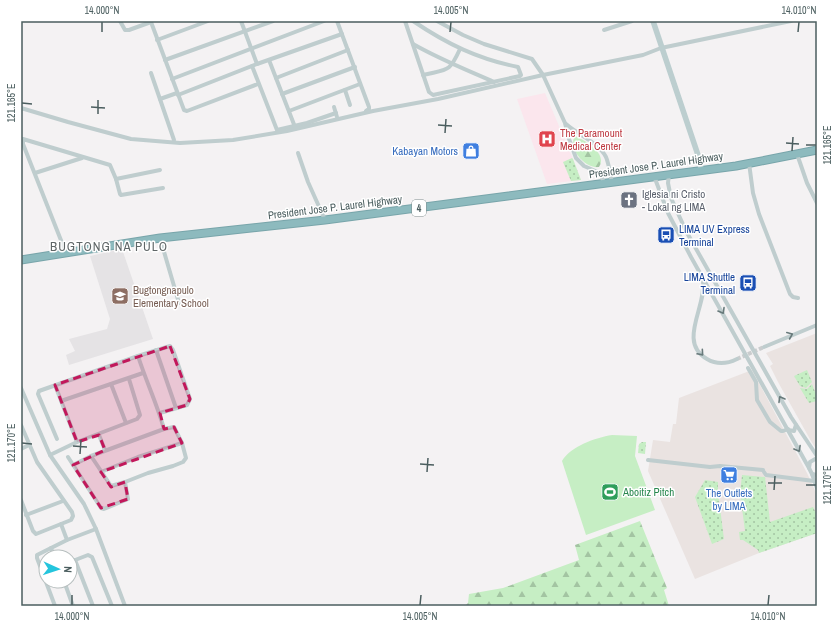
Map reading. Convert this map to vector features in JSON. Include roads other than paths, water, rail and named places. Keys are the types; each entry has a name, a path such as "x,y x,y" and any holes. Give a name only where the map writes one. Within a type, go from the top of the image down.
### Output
{"highway":[{"name":"President Jose P. Laurel Highway","path":"21,260 160,238 325,220 608,183 749,163 817,150"}],"street":[{"path":"120,21 125,30 129,30 152,21 157,40 184,110 186,111 258,84"},
{"path":"138,21 140,26"},
{"path":"157,40 208,21"},
{"path":"242,21 257,64"},
{"path":"165,60 273,21"},
{"path":"172,79 324,21"},
{"path":"337,21 369,107 367,111 358,113"},
{"path":"412,21 460,49 495,62 520,69 520,76 433,95 430,92 423,75 406,23 412,21"},
{"path":"437,21 484,44 532,59 542,75 565,123 569,139 578,160 586,167 600,172 608,183"},
{"path":"604,30 632,21"},
{"path":"653,21 702,170"},
{"path":"21,108 131,139 180,143 233,140 287,131 373,111 438,99 542,75 643,55 661,48 791,21"},
{"path":"160,99 178,94 342,34"},
{"path":"413,44 453,64 495,82"},
{"path":"423,75 449,69 460,49"},
{"path":"276,78 348,50"},
{"path":"269,60 295,127"},
{"path":"252,66 276,129 295,127 336,115 334,107"},
{"path":"282,94 354,68"},
{"path":"151,73 174,140"},
{"path":"289,111 360,84"},
{"path":"345,90 350,105"},
{"path":"565,123 598,147 604,154 607,160 608,183"},
{"path":"66,253 23,144 23,139 82,158 110,165 116,178 120,194 122,195 163,188"},
{"path":"298,153 308,182 325,220"},
{"path":"798,154 807,183 817,203"},
{"path":"35,174 82,158"},
{"path":"749,163 753,193 769,241 790,294 793,297 798,298"},
{"path":"116,178 160,170"},
{"path":"669,174 671,198 682,224 796,425 817,457 810,462 809,468"},
{"path":"654,176 668,213 809,468 815,474 814,481 817,488"},
{"path":"160,238 178,303"},
{"path":"691,256 698,252"},
{"path":"702,276 704,293 694,331 695,346 702,356 713,362 724,364 737,359"},
{"path":"764,347 817,325"},
{"path":"57,439 38,392 170,346 173,350 190,399 187,406 160,413"},
{"path":"156,350 176,408"},
{"path":"138,356 160,413 164,429"},
{"path":"748,368 756,382 757,400 770,422 783,432 794,430 796,425"},
{"path":"61,401 144,373"},
{"path":"50,455 78,442 137,419 140,415 129,378"},
{"path":"111,384 126,423"},
{"path":"55,385 78,442"},
{"path":"21,388 50,455 84,504 96,529 125,606"},
{"path":"21,426 37,462 72,512 73,516 71,520 36,534 33,531 21,500"},
{"path":"73,465 91,456 105,450 164,429 174,427 182,443 186,458 183,462 173,466 111,486 91,456"},
{"path":"99,434 105,450"},
{"path":"101,472 138,457 182,443"},
{"path":"21,448 29,445"},
{"path":"68,457 101,508 104,509 128,499 125,482"},
{"path":"648,460 764,471 766,475 814,481"},
{"path":"26,515 63,501"},
{"path":"61,524 67,540"},
{"path":"55,606 37,555 67,540 96,529"},
{"path":"78,559 90,555 112,606"},
{"path":"78,568 93,606"},
{"path":"67,589 73,606"}],"tunnel":[{"path":"737,359 764,347"}],"place":[{"name":"The Paramount Medical Center","path":"547,139"},
{"name":"Kabayan Motors","path":"471,151"},
{"name":"Iglesia ni Cristo - Lokal ng LIMA","path":"629,200"},
{"name":"LIMA UV Express Terminal","path":"666,235"},
{"name":"LIMA Shuttle Terminal","path":"748,283"},
{"name":"Bugtongnapulo Elementary School","path":"120,296"},
{"name":"The Outlets by LIMA","path":"729,475"},
{"name":"Aboitiz Pitch","path":"610,492"}],"district":[{"name":"BUGTONG NA PULO","path":"109,246"}]}
